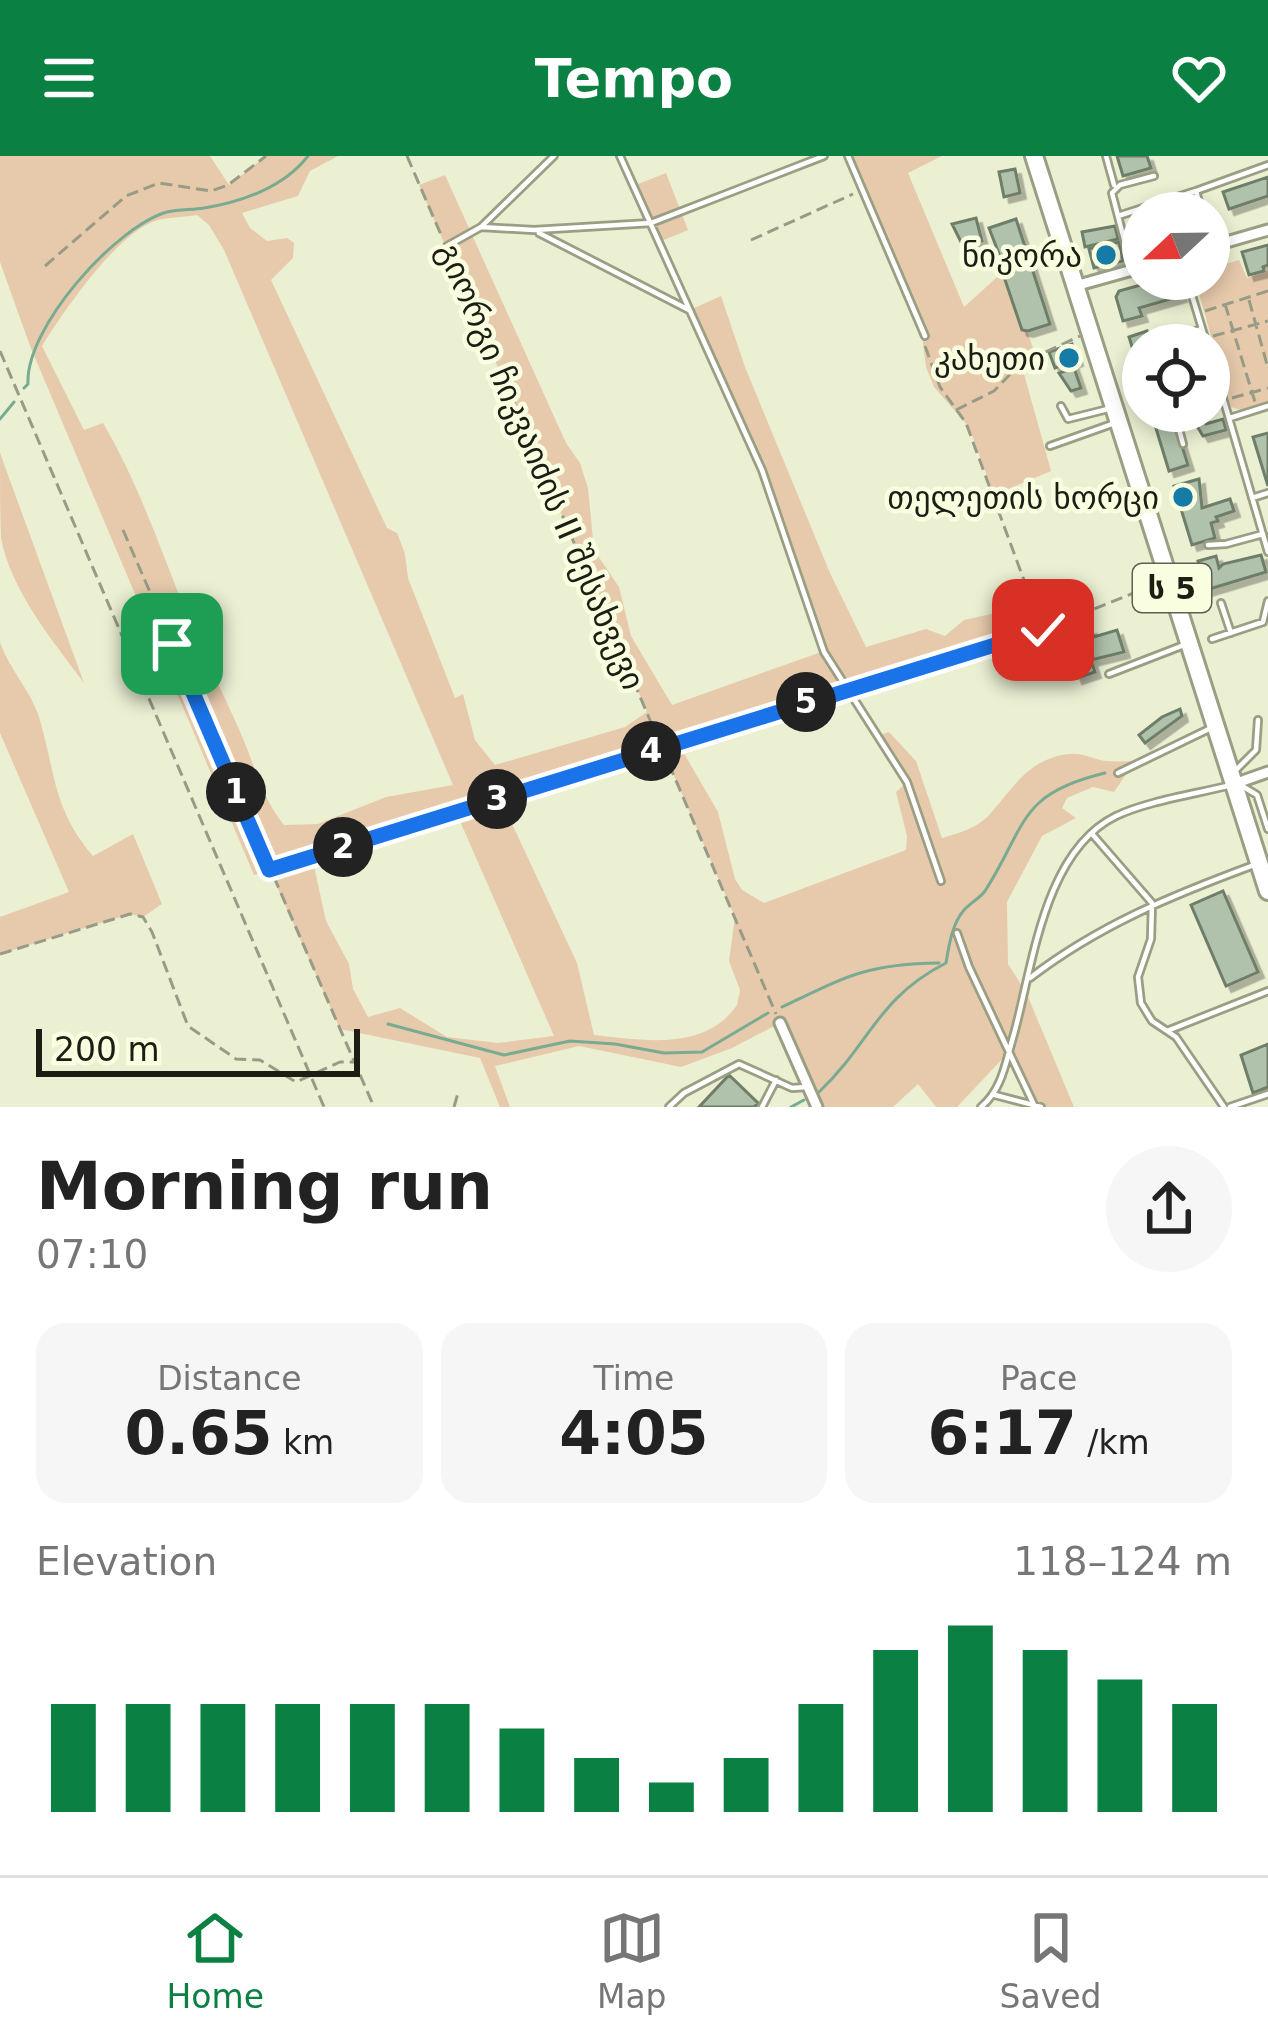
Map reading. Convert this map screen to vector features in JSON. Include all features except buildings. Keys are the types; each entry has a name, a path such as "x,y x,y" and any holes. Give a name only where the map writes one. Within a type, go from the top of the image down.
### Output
{"highway":[{"name":"ს 5","path":"1034,156 1268,891"}],"street":[{"path":"1230,240 1268,230"},
{"path":"1075,286 1122,273"},
{"path":"1233,779 1268,772"},
{"path":"780,1023 817,1107"}],"lane":[{"path":"446,246 481,227 554,156"},
{"path":"620,156 762,470 824,652 907,782 940,880"},
{"path":"481,227 534,230 651,224 824,156"},
{"path":"848,156 925,337"},
{"path":"1106,156 1122,226"},
{"path":"1118,216 1268,165"},
{"path":"1114,188 1154,176"},
{"path":"534,230 690,310"},
{"path":"1194,300 1201,324"},
{"path":"1061,406 1068,418 1115,415"},
{"path":"1268,406 1230,418 1268,552"},
{"path":"1050,446 1115,415"},
{"path":"1180,432 1184,444"},
{"path":"1252,498 1268,493"},
{"path":"1208,545 1263,534"},
{"path":"1212,639 1263,622 1268,601"},
{"path":"1222,603 1231,633"},
{"path":"1109,674 1190,643"},
{"path":"981,1107 995,1095 1032,952 1066,860 1114,817 1233,779 1256,750 1258,720"},
{"path":"1118,773 1216,725"},
{"path":"1233,779 1257,795 1268,829"},
{"path":"1093,835 1152,903 1151,939 1138,977 1142,1003 1152,1021 1176,1037 1227,1107 1268,1094"},
{"path":"1028,980 1065,951 1152,903 1259,862"},
{"path":"957,933 1036,1106"},
{"path":"1167,1031 1268,991"},
{"path":"669,1107 739,1064 792,1088 808,1087"},
{"path":"762,1107 776,1079"},
{"path":"995,1095 1036,1106"}],"path":[{"path":"45,266 126,196 159,184 211,191 228,185 266,156"},
{"name":"გიორგი ჩიკვაიძის II შესახვევი","path":"406,156 780,1023"},
{"path":"751,240 860,191"},
{"path":"1198,313 1268,291"},
{"path":"1248,297 1268,368"},
{"path":"1225,304 1257,410"},
{"path":"1230,332 1268,321"},
{"path":"954,411 994,391 1019,364 1089,332"},
{"path":"925,337 930,365 954,411 966,423 1043,630"},
{"path":"0,351 325,1107"},
{"path":"1230,398 1268,388"},
{"path":"123,530 374,1107"},
{"path":"269,870 1043,630 1169,578"},
{"path":"0,955 130,914 142,917 188,1026 236,1059 260,1060 296,1082 340,1062 355,1062"},
{"path":"454,1107 458,1093"}],"shaded area":[{"path":"0,156 210,156 229,185 266,156 338,156 310,171 298,196 242,213 250,228 267,241 287,238 294,243 293,258 271,280 387,528 397,533 408,578 455,698 463,694 475,740 495,765 625,727 647,712 419,185 445,175 566,443 580,463 588,488 594,550 619,587 631,636 672,705 824,651 762,470 690,310 721,296 745,367 830,573 866,647 926,629 945,636 964,620 1032,605 1040,627 678,743 718,812 735,879 742,890 764,903 906,850 896,792 907,782 878,736 889,732 916,761 942,838 980,823 1024,774 1044,761 1075,754 1135,761 1114,792 1093,787 1067,798 1062,808 1076,818 1042,836 1007,902 1008,964 1026,992 1074,1107 1035,1107 1008,1053 957,1107 936,1107 918,1084 893,1107 817,1107 780,1023 681,1067 579,1046 495,1066 510,1107 500,1107 480,1058 340,1029 270,871 254,875 30,346 0,262","holes":["197,215 224,250 453,785 386,797 318,824 284,825 264,793 116,446 103,423 84,430 42,346 93,274 126,239 158,220","662,748 735,917 729,961 740,990 737,1005 724,1020 672,1040 594,1035 577,963 500,798","456,812 554,1036 498,1043 447,1037 400,1008 368,1017 353,989 349,964 326,921 312,857"]},
{"path":"851,156 942,156 908,173 964,307 1006,269 1035,354 1021,363 1051,471 994,495 969,427 934,387 926,367 920,319"},
{"path":"666,173 688,230 659,242 633,186"},
{"path":"1239,260 1247,278 1268,271 1268,402 1241,410 1230,403 1230,324 1208,324 1201,300 1230,300 1230,263"},
{"path":"0,453 84,683 35,615 6,558 1,538"},
{"path":"0,642 35,707 62,806 80,839 93,856 133,834 162,904 143,917 130,914 0,954 0,917 69,892 0,733"}],"waterway":[{"path":"24,388 41,336 57,309 123,237 167,212 218,205 261,191 308,156"},
{"path":"0,419 14,402"},
{"path":"819,1092 904,991 946,963 960,916 985,891 1039,802 1076,781 1105,773"},
{"path":"782,1007 858,974 939,963"},
{"path":"388,1024 504,1055 570,1041 664,1053 702,1052 768,1013"},
{"path":"791,1107 804,1100"}],"place":[{"name":"ნიკორა","path":"1106,255"},
{"name":"კახეთი","path":"1069,358"},
{"name":"თელეთის ხორცი","path":"1183,497"}],"route":[{"path":"172,644 269,870 1043,630"}]}
